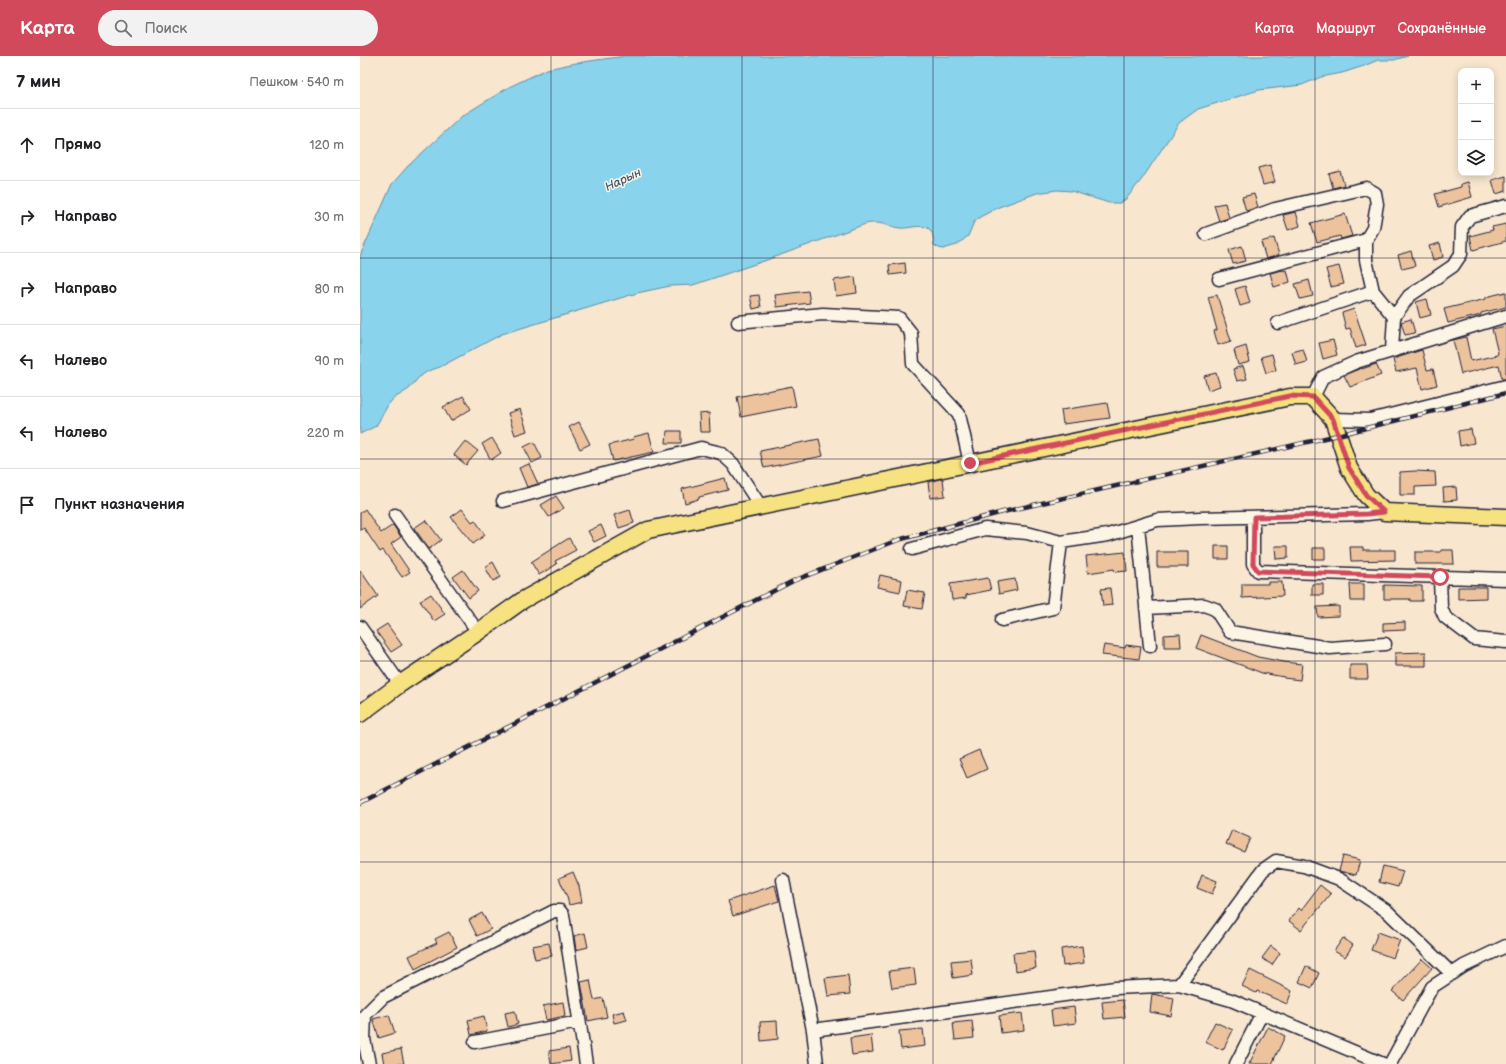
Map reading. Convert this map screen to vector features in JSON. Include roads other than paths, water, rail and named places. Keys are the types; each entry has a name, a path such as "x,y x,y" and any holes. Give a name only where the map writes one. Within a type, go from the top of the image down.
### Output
{"main road":[{"path":"360,714 400,684 523,600 648,530 1290,396 1313,397 1333,419 1349,468 1366,495 1384,512 1506,517"}],"street":[{"path":"1206,234 1275,209 1366,188 1375,193 1377,204 1374,228 1366,240 1366,260 1373,292 1394,317"},
{"path":"1392,350 1394,317 1409,296 1453,266 1461,254 1462,227 1470,216 1506,206"},
{"path":"1219,279 1366,240"},
{"path":"1278,323 1373,292"},
{"path":"738,322 823,314 899,318 911,333 913,364 959,414 970,463"},
{"path":"1313,397 1324,377 1356,362 1506,316"},
{"path":"1333,419 1370,420 1506,386"},
{"path":"503,501 701,448 721,453 733,464 760,507"},
{"path":"912,549 985,529 1027,532 1061,542 1108,535 1157,520 1367,514 1384,512"},
{"path":"395,515 478,632"},
{"path":"1254,517 1253,564 1258,571 1506,579"},
{"path":"1138,526 1150,646"},
{"path":"1002,620 1054,608 1061,542"},
{"path":"1440,577 1441,608 1445,617 1474,639 1506,642"},
{"path":"1146,608 1204,605 1215,609 1230,632 1330,648 1385,644"},
{"path":"360,627 400,684"},
{"path":"1179,985 1263,870 1276,861 1304,866 1339,879 1387,911 1452,974"},
{"path":"783,880 813,1030 817,1064"},
{"path":"369,1064 364,1039 365,1015 383,997 554,911 560,911 564,916 586,1064"},
{"path":"1390,1064 1432,987 1464,966 1506,946"},
{"path":"813,1030 1115,988 1179,985 1231,1000 1383,1064"},
{"path":"1236,1064 1262,1013"},
{"path":"475,1042 579,1022"}],"water":[{"name":"Нарын","path":"625,56 1408,56 1394,60 1378,60 1342,73 1321,77 1302,85 1259,90 1198,109 1179,123 1142,179 1126,199 1120,203 1109,203 1071,191 1057,190 1037,193 999,207 980,217 974,222 968,236 957,245 943,249 934,245 932,234 928,228 921,226 900,228 879,223 869,223 693,285 670,286 637,293 502,334 419,377 409,389 393,399 376,426 360,434 360,256 392,184 408,166 462,116 509,87 547,69"}],"railway":[{"path":"360,803 793,581 898,540 1003,512 1338,435 1506,393"}]}
